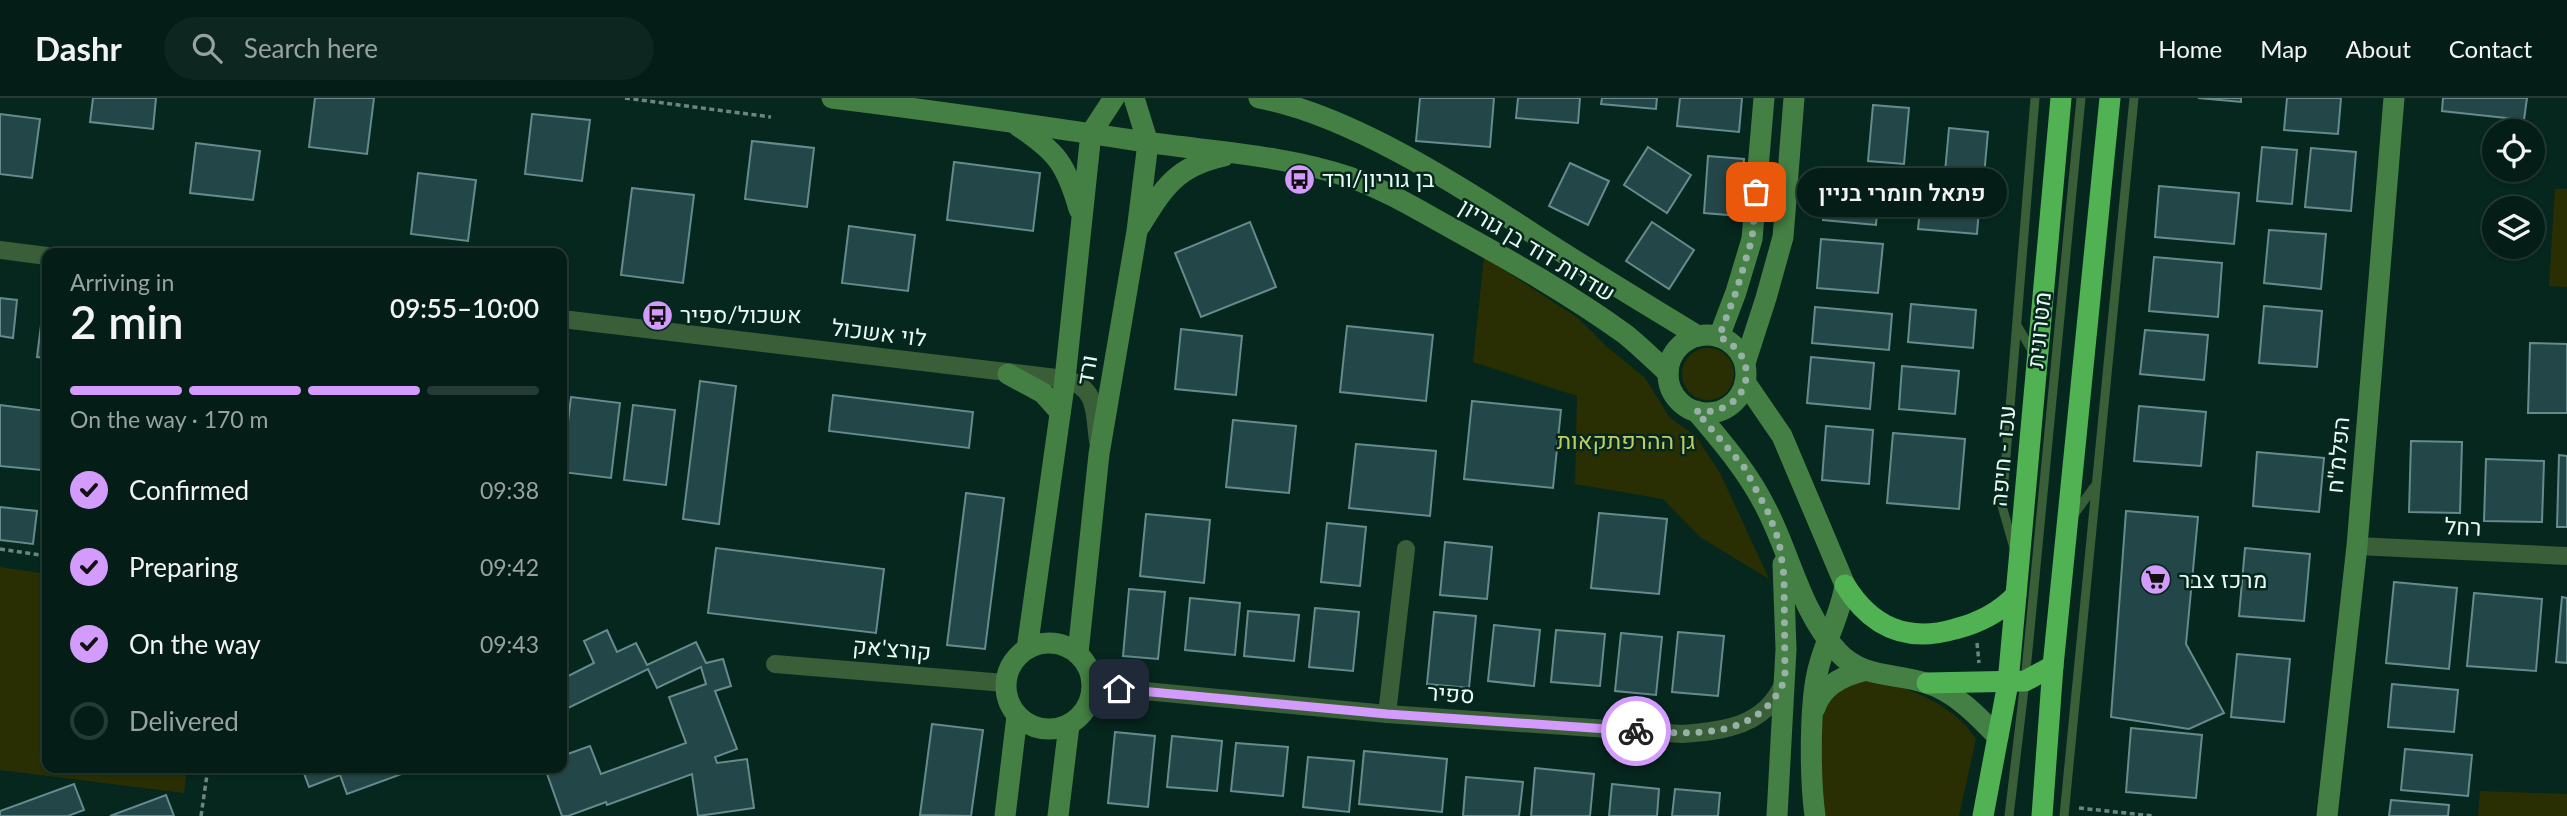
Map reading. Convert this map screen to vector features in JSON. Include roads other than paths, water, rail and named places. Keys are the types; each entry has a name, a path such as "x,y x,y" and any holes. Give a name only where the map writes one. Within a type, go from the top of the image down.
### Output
{"highway":[{"name":"עכו - חיפה","path":"1983,816 1998,737 2016,682 2016,595 2061,98"},
{"path":"2042,816 2053,666 2110,98"},
{"path":"1845,584 1854,599 1873,617 1908,634 1926,635 1975,624 2001,609 2016,595"},
{"path":"1927,683 2016,682 2053,666"}],"main road":[{"name":"שדרות דוד בן גוריון","path":"832,98 930,102 1013,123 1279,159 1351,178 1399,199 1586,308 1627,336 1668,373"},
{"name":"ורד","path":"1027,649 1065,379 1091,133 1114,98"},
{"name":"ורד","path":"1078,653 1099,454 1137,231 1148,143 1134,98"},
{"name":"שדרות דוד בן גוריון","path":"1259,98 1345,127 1406,158 1495,208 1708,337"},
{"path":"1708,337 1736,292 1752,239 1764,98"},
{"path":"1794,98 1783,237 1745,372 1741,394 1733,404 1721,410 1709,413 1696,411 1685,406 1676,397 1670,386 1668,373 1671,360 1686,341 1708,337 1735,347 1745,372 1782,436 1845,584 1818,669 1814,710 1815,816"},
{"name":"הפלמ\"ח","path":"2327,816 2357,546 2394,98"},
{"path":"1013,123 1049,148 1058,158 1067,172 1082,218"},
{"path":"1137,231 1175,178 1203,160 1238,153"},
{"path":"1008,373 1044,393 1060,412"},
{"path":"1696,411 1744,467 1768,512 1808,609 1827,639 1844,657 1863,671 1927,683 1961,703 1998,737"},
{"path":"1777,816 1785,679 1784,576 1779,541"},
{"path":"1040,644 1066,646 1078,653 1086,663 1093,686 1086,709 1069,725 1056,729 1042,730 1028,725 1017,716 1006,695 1005,683 1012,663 1027,649 1040,644"},
{"path":"1814,710 1816,702 1831,684 1863,671"},
{"path":"1005,816 1017,716"},
{"path":"1058,816 1069,725"}],"street":[{"path":"0,250 42,255"},
{"name":"לוי אשכול","path":"567,320 1065,379"},
{"path":"1065,379 1084,387 1092,398 1099,454"},
{"name":"רחל","path":"2357,546 2567,556"},
{"path":"1387,714 1406,549"},
{"name":"קורצ'אק","path":"775,664 1005,683"},
{"name":"ספיר","path":"1093,686 1387,714 1682,734 1710,732 1736,726 1757,716 1770,706 1785,679"}],"lane":[{"path":"2019,569 2002,506 2035,98"},
{"name":"מטרונית","path":"2009,816 2016,682 2081,98"},
{"path":"2063,811 2134,98"},
{"path":"2017,325 2038,361"},
{"path":"2068,523 2095,485"}],"place":[{"name":"בן גוריון/ורד","path":"1299,179"},
{"name":"פתאל חומרי בניין","path":"1756,192"},
{"name":"אשכול/ספיר","path":"657,315"},
{"name":"מרכז צבר","path":"2156,580"}],"park label":[{"name":"גן ההרפתקאות","path":"1626,441"}]}
